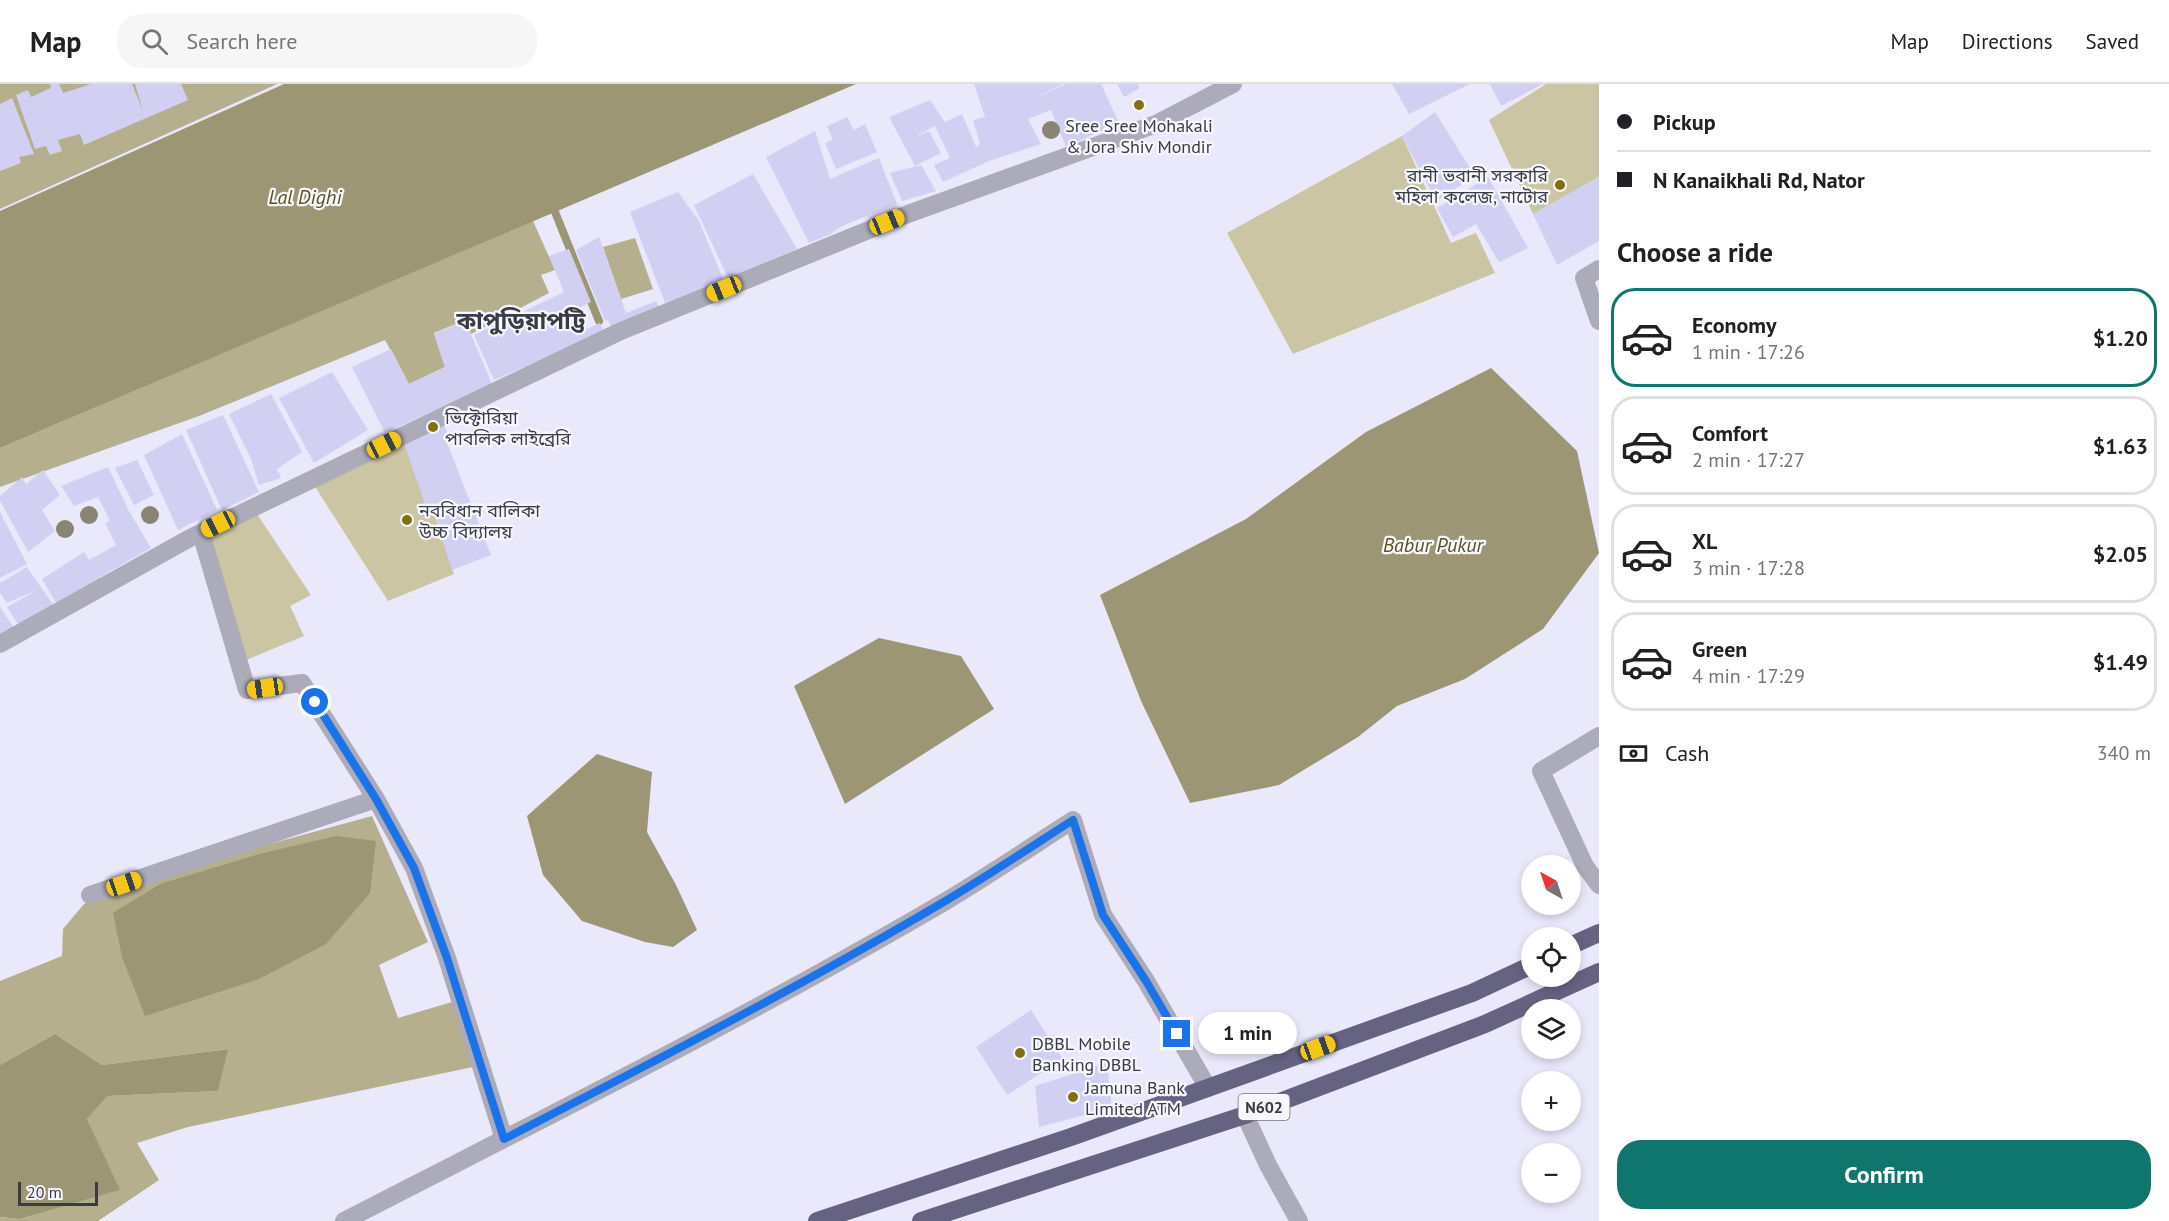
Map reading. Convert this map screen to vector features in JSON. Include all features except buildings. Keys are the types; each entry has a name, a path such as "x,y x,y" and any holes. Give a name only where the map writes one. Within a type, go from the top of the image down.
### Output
{"highway":[{"path":"1581,941 1599,933"},
{"name":"N602","path":"817,1221 1071,1137 1209,1088 1472,993 1521,970"},
{"name":"N602","path":"921,1221 1245,1115 1485,1024 1599,972"}],"street":[{"path":"0,644 201,533 621,331 908,214 1156,124 1233,84"},
{"path":"1599,270 1584,278 1599,321"},
{"path":"201,533 247,690 302,683 376,799 414,868 447,958 504,1139"},
{"path":"1599,736 1541,771 1585,866 1599,885"},
{"path":"90,895 376,799"},
{"path":"344,1221 719,1028 949,899 1073,820 1103,915 1146,981 1209,1088"},
{"path":"1245,1115 1268,1165 1299,1221"}],"shaded area":[{"path":"0,84 277,84 0,209"},
{"name":"রানী ভবানী সরকারি মহিলা কলেজ, নাটোর","path":"1546,84 1599,84 1599,177 1533,214 1489,120"},
{"path":"1402,136 1451,243 1476,233 1495,273 1293,354 1227,233"},
{"path":"533,221 555,270 541,275 549,293 471,334 465,320 434,333 445,367 409,384 385,340 199,416 0,487 0,448"},
{"path":"635,238 653,289 621,299 603,247"},
{"name":"নববিধান বালিকা উচ্চ বিদ্যালয়","path":"404,442 428,510 432,508 454,574 388,601 314,485"},
{"path":"253,508 311,595 290,606 304,636 239,663 201,533"},
{"path":"372,816 428,942 379,965 398,1018 452,1002 473,1067 188,1127 137,1143 159,1180 98,1221 0,1221 0,1217 20,1219 119,1190 87,1119 106,1096 218,1091 227,1049 102,1065 55,1034 0,1065 0,981 62,956 63,929 84,904 124,884"}],"water":[{"name":"Lal Dighi","path":"284,84 856,84 0,448 0,211"},
{"name":"Babur Pukur","path":"1491,368 1577,451 1599,553 1543,629 1465,679 1397,706 1358,737 1279,785 1190,803 1141,701 1100,595 1246,519 1366,432"},
{"path":"879,638 961,656 994,709 845,804 794,686"},
{"path":"597,754 652,772 647,832 697,930 673,947 645,942 582,921 543,875 527,816"},
{"path":"336,836 376,841 370,893 326,944 259,979 145,1016 122,957 113,913 160,884 259,854"},
{"path":"55,1034 102,1065 228,1049 218,1091 107,1096 87,1119 120,1190 20,1219 0,1217 0,1065"}],"waterway":[{"path":"555,212 599,321"}],"place":[{"name":"Sree Sree Mohakali & Jora Shiv Mondir","path":"1139,105"},
{"name":"রানী ভবানী সরকারি মহিলা কলেজ, নাটোর","path":"1560,185"},
{"name":"ভিক্টোরিয়া পাবলিক লাইব্রেরি","path":"433,427"},
{"name":"নববিধান বালিকা উচ্চ বিদ্যালয়","path":"407,520"},
{"name":"DBBL Mobile Banking DBBL","path":"1020,1053"},
{"name":"Jamuna Bank Limited ATM","path":"1073,1097"}],"district":[{"name":"কাপুড়িয়াপট্টি","path":"521,320"}],"route":[{"path":"315,702 376,799 414,868 447,958 504,1139 719,1028 867,946 949,899 1073,820 1103,915 1177,1034"}]}
